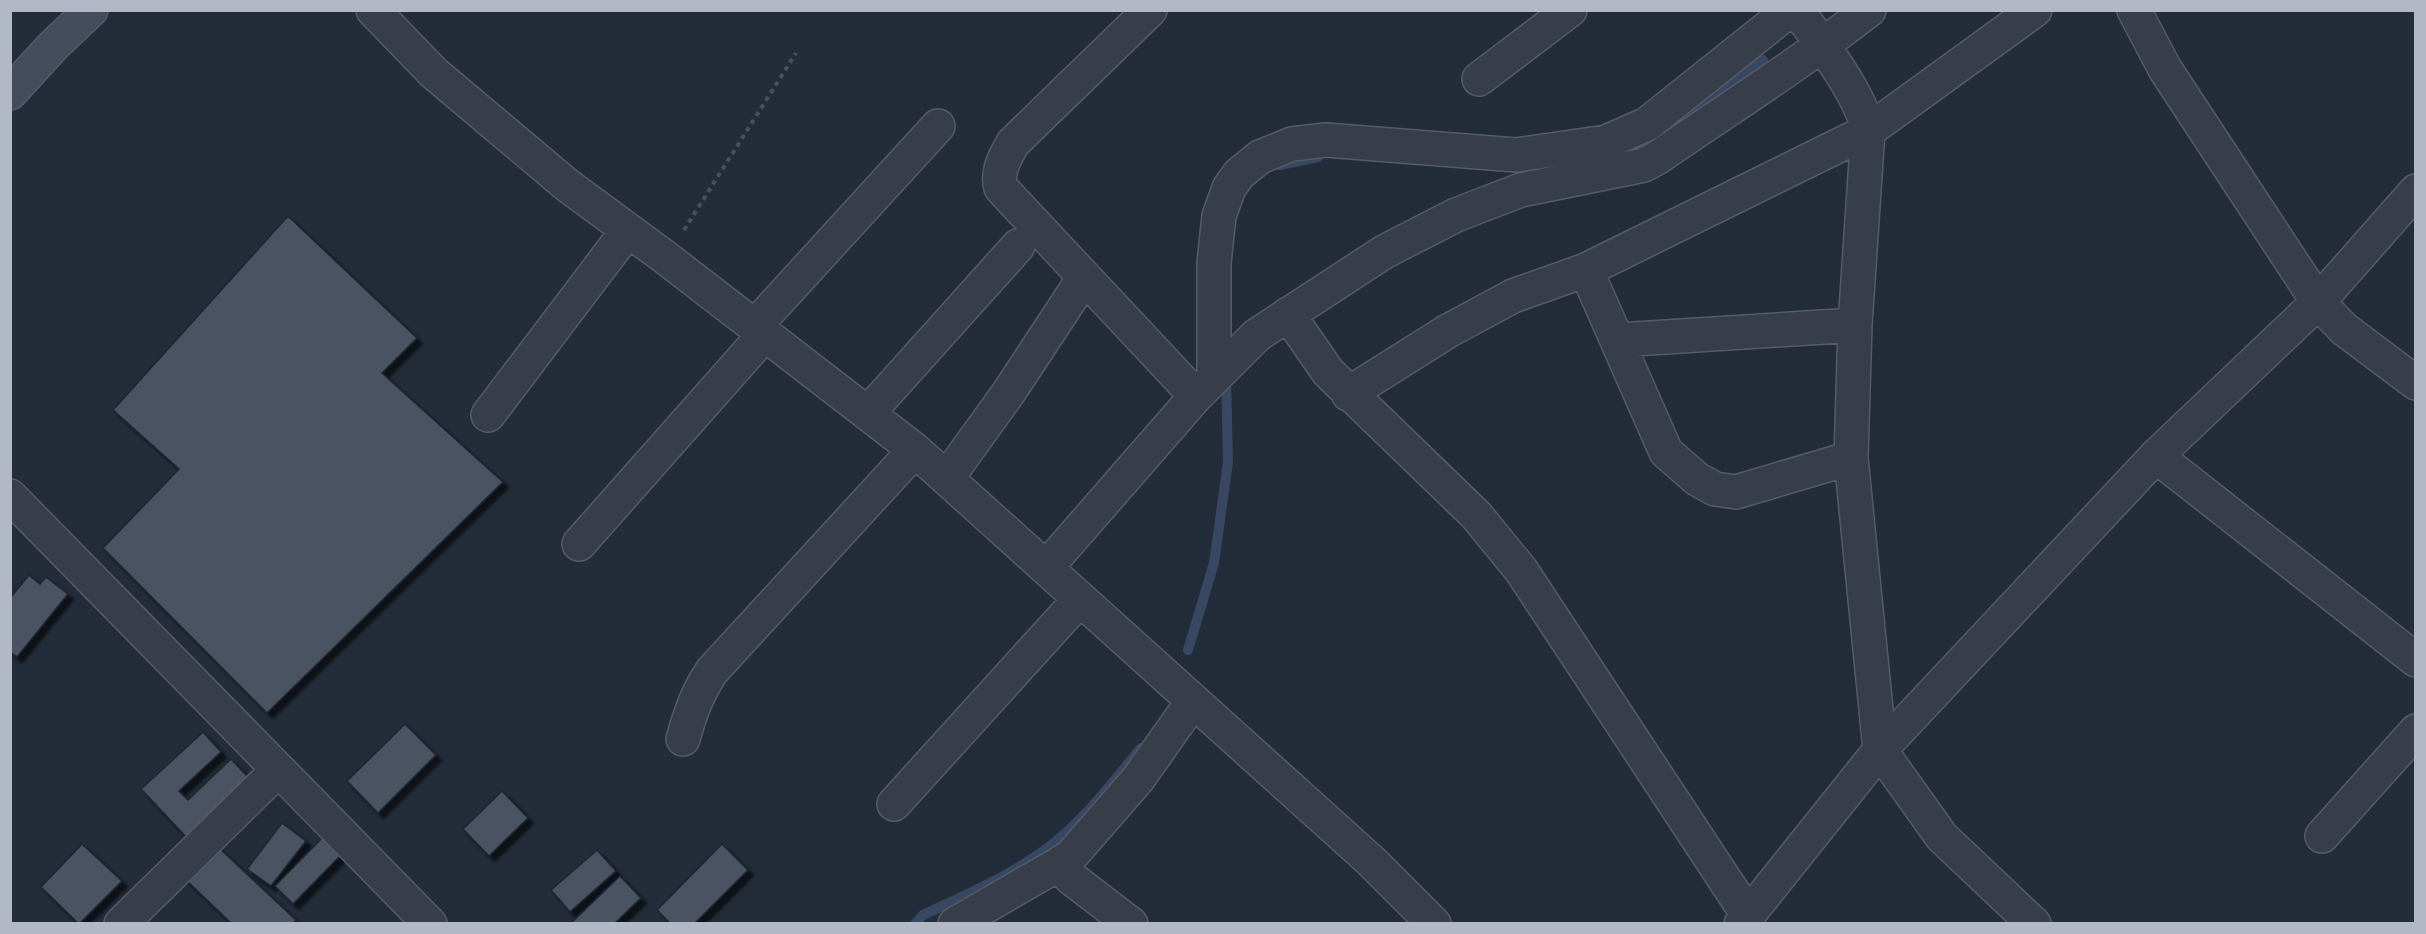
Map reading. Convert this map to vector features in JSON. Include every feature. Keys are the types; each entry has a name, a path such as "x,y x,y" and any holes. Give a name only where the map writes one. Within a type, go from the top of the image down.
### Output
{"main road":[{"path":"10,93 53,46 91,10"}],"street":[{"path":"373,10 434,73 567,185 666,258 915,450 1371,861 1434,924"},
{"path":"1150,10 1013,143 1004,157 998,179 1001,188 1084,278 1209,382"},
{"path":"1479,79 1570,10"},
{"path":"1209,382 1214,263 1220,216 1229,188 1239,174 1260,157 1292,144 1326,140 1516,154 1606,142 1647,124 1790,10"},
{"path":"1797,10 1823,46 1860,106 1868,131 1855,325 1851,458 1880,750 1942,837 2034,924"},
{"path":"1046,568 1209,382 1257,335 1384,252 1455,215 1521,190 1632,168 1651,162 1823,46 1869,10"},
{"path":"1348,394 1448,331 1513,296 1586,270 1868,131 2035,10"},
{"path":"2134,10 2165,69 2318,302 2344,329 2415,383"},
{"path":"579,544 760,330 938,126"},
{"path":"1288,314 1328,372 1348,394 1476,515 1521,570 1744,919 1880,750 2156,456 2318,302 2415,191"},
{"path":"488,415 628,230"},
{"path":"868,413 1018,246"},
{"path":"1586,270 1666,452 1697,479 1715,489 1736,492 1851,458"},
{"path":"947,478 1009,392 1084,278"},
{"path":"1618,340 1855,325"},
{"path":"683,739 691,710 712,671 915,450"},
{"path":"2156,456 2415,660"},
{"path":"10,496 430,924"},
{"path":"894,804 1080,599"},
{"path":"955,924 1071,856 1138,779 1193,701"},
{"path":"2322,836 2415,731"},
{"path":"121,924 278,770"},
{"path":"1059,864 1071,878 1131,924"}],"path":[{"path":"666,258 796,53"}],"building":[{"path":"288,216 417,338 382,373 503,482 267,713 103,548 179,469 113,410"},
{"path":"29,575 40,584 46,577 68,594 17,657 10,652 10,598"},
{"path":"405,724 436,755 378,813 347,781"},
{"path":"203,732 221,752 179,791 188,800 231,759 250,779 188,839 141,789"},
{"path":"502,791 528,818 489,856 463,829"},
{"path":"282,823 306,841 271,886 247,869"},
{"path":"325,835 343,853 293,904 275,886"},
{"path":"82,844 122,881 79,924 41,887"},
{"path":"722,844 748,870 694,924 671,924 657,910"},
{"path":"216,845 296,920 293,924 232,924 184,878"},
{"path":"597,850 616,871 570,912 551,890"},
{"path":"620,876 641,898 614,924 570,924"}],"waterway":[{"path":"1673,123 1763,60"},
{"path":"1280,165 1318,157"},
{"path":"1188,650 1214,563 1228,462 1226,376"},
{"path":"915,924 923,915 1001,877 1046,849 1085,814 1141,748"}]}
